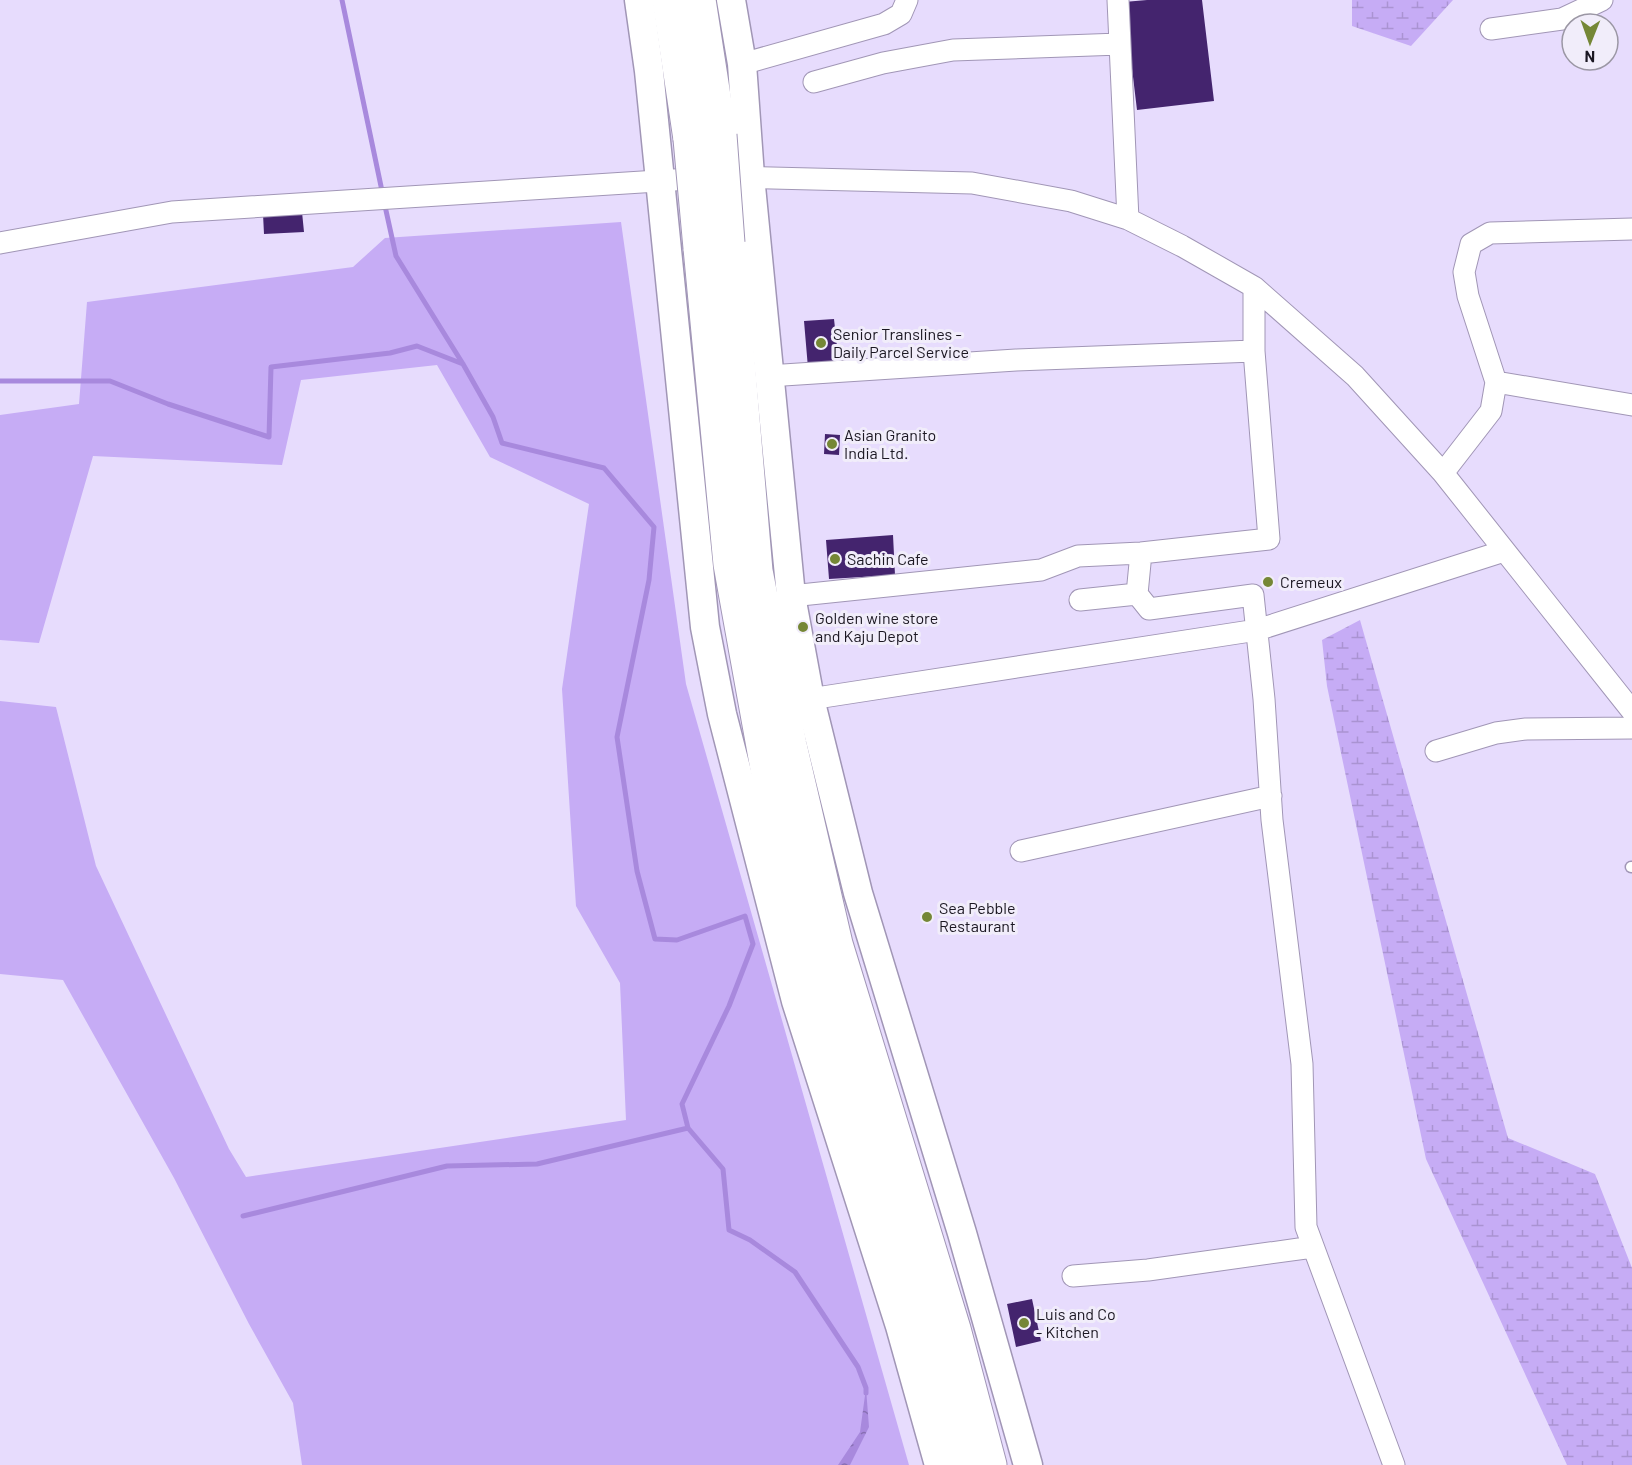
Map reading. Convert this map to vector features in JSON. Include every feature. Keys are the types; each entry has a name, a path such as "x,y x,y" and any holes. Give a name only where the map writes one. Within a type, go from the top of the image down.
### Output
{"highway":[{"path":"669,0 705,137"},
{"path":"699,0 730,564 770,785 811,958 921,1313 957,1465"},
{"path":"714,245 756,571 790,745 836,944 954,1329 990,1465"}],"street":[{"path":"639,0 661,180 705,627 722,714 796,1001 900,1326 939,1465"},
{"path":"731,0 742,64 768,376 790,596 810,699 858,893 962,1233 1028,1465"},
{"path":"742,64 884,24 901,14 907,0"},
{"path":"1118,0 1128,219"},
{"path":"1491,29 1562,19 1602,0"},
{"path":"814,82 883,63 953,50 1120,44"},
{"path":"0,243 172,212 750,176 972,183 1071,201 1128,219 1182,246 1254,287 1355,376 1443,472 1632,711"},
{"path":"1443,472 1491,411 1496,382 1468,296 1464,272 1471,244 1490,233 1632,229"},
{"path":"790,596 1041,570 1078,556 1141,553 1269,539 1254,351 1254,287"},
{"path":"768,376 1016,360 1254,351"},
{"path":"1496,382 1632,405"},
{"path":"810,699 1257,630 1504,551"},
{"path":"1141,553 1137,594 1149,609 1253,595 1264,699 1270,796 1302,1064 1306,1227 1394,1465"},
{"path":"1080,600 1137,594"},
{"path":"1436,752 1496,734 1526,729 1632,728"},
{"path":"1021,851 1270,796"},
{"path":"1073,1276 1148,1270 1313,1246"}],"green space":[{"path":"1352,0 1453,0 1411,46 1352,26"},
{"path":"621,222 686,684 909,1465 302,1465 293,1403 249,1324 174,1178 63,980 0,974 0,701 56,707 96,866 229,1149 246,1177 626,1120 620,983 576,906 562,689 589,504 490,457 437,365 301,380 282,465 93,456 39,643 0,640 0,415 79,404 87,302 353,267 385,238"},
{"path":"1360,620 1508,1138 1595,1174 1632,1268 1632,1465 1567,1465 1426,1159 1327,686 1322,640"}],"water":[{"path":"866,1388 869,1427 850,1465 838,1465 860,1432"}],"building":[{"path":"1202,0 1214,101 1137,110 1124,2"},
{"path":"302,212 304,232 264,234 263,214"},
{"name":"Senior Translines - Daily Parcel Service","path":"834,319 839,365 808,368 804,321"},
{"name":"Asian Granito India Ltd.","path":"825,434 840,435 839,455 824,454"},
{"path":"893,535 895,575 829,579 826,540"},
{"name":"Luis and Co - Kitchen","path":"1032,1299 1041,1341 1016,1347 1007,1304"}],"waterway":[{"path":"342,0 382,191"},
{"path":"385,206 396,256 463,364 493,417 502,443 604,468 654,527 649,580 617,737 637,871 655,939 677,940 745,916 753,944 729,1006 682,1104 688,1128 723,1169 729,1230 750,1240 795,1272 858,1367 866,1393"},
{"path":"0,381 110,381 168,404 269,437 271,367 390,353 417,346 463,364"},
{"path":"243,1216 447,1166 537,1164 688,1128"}],"place":[{"name":"Senior Translines - Daily Parcel Service","path":"821,343"},
{"name":"Asian Granito India Ltd.","path":"832,444"},
{"name":"Sachin Cafe","path":"835,559"},
{"name":"Cremeux","path":"1268,582"},
{"name":"Golden wine store and Kaju Depot","path":"803,627"},
{"name":"Sea Pebble Restaurant","path":"927,917"},
{"name":"Luis and Co - Kitchen","path":"1024,1323"}]}
